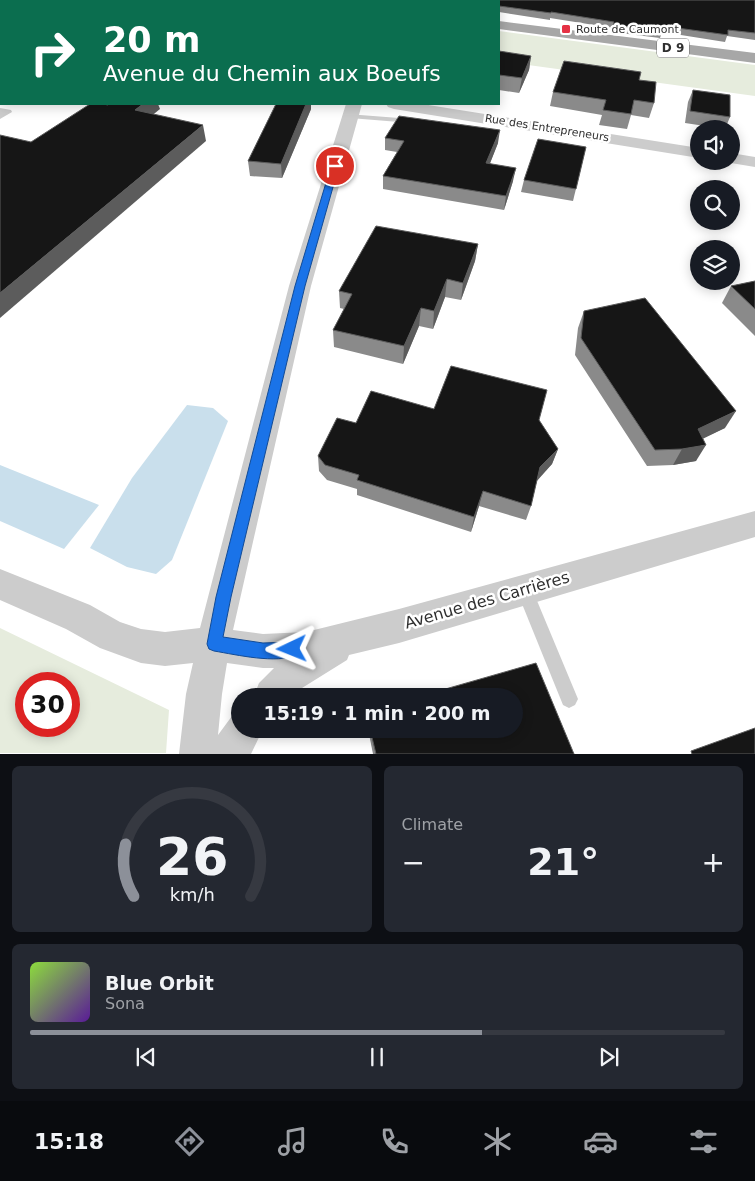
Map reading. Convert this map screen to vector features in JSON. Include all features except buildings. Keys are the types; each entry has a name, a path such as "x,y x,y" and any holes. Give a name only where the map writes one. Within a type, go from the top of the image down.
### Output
{"main road":[{"name":"D 9","path":"500,25 755,58"}],"street":[{"name":"Rue des Entrepreneurs","path":"400,105 690,152"},
{"path":"198,754 204,694 223,597 300,286 352,110"},
{"path":"740,160 755,162"},
{"name":"Avenue des Carrières","path":"0,584 78,617 112,636 142,646 165,649 214,644 263,650 306,649 398,626 755,524"},
{"path":"279,688 290,676 352,637"},
{"path":"228,754 238,738"}],"lane":[{"path":"0,110 8,112 0,117"},
{"path":"352,110 399,120"},
{"path":"524,589 569,699"}],"green space":[{"path":"500,31 755,65 755,96 500,61"},
{"path":"0,628 169,710 166,753 0,753"}],"water":[{"path":"187,405 213,408 228,421 172,560 156,574 127,567 90,548 132,478"},
{"path":"0,465 99,505 64,549 0,521"}],"place":[{"name":"Route de Caumont","path":"566,29"}],"route":[{"path":"292,649 263,650 214,644 223,597 300,286 335,166"}]}
